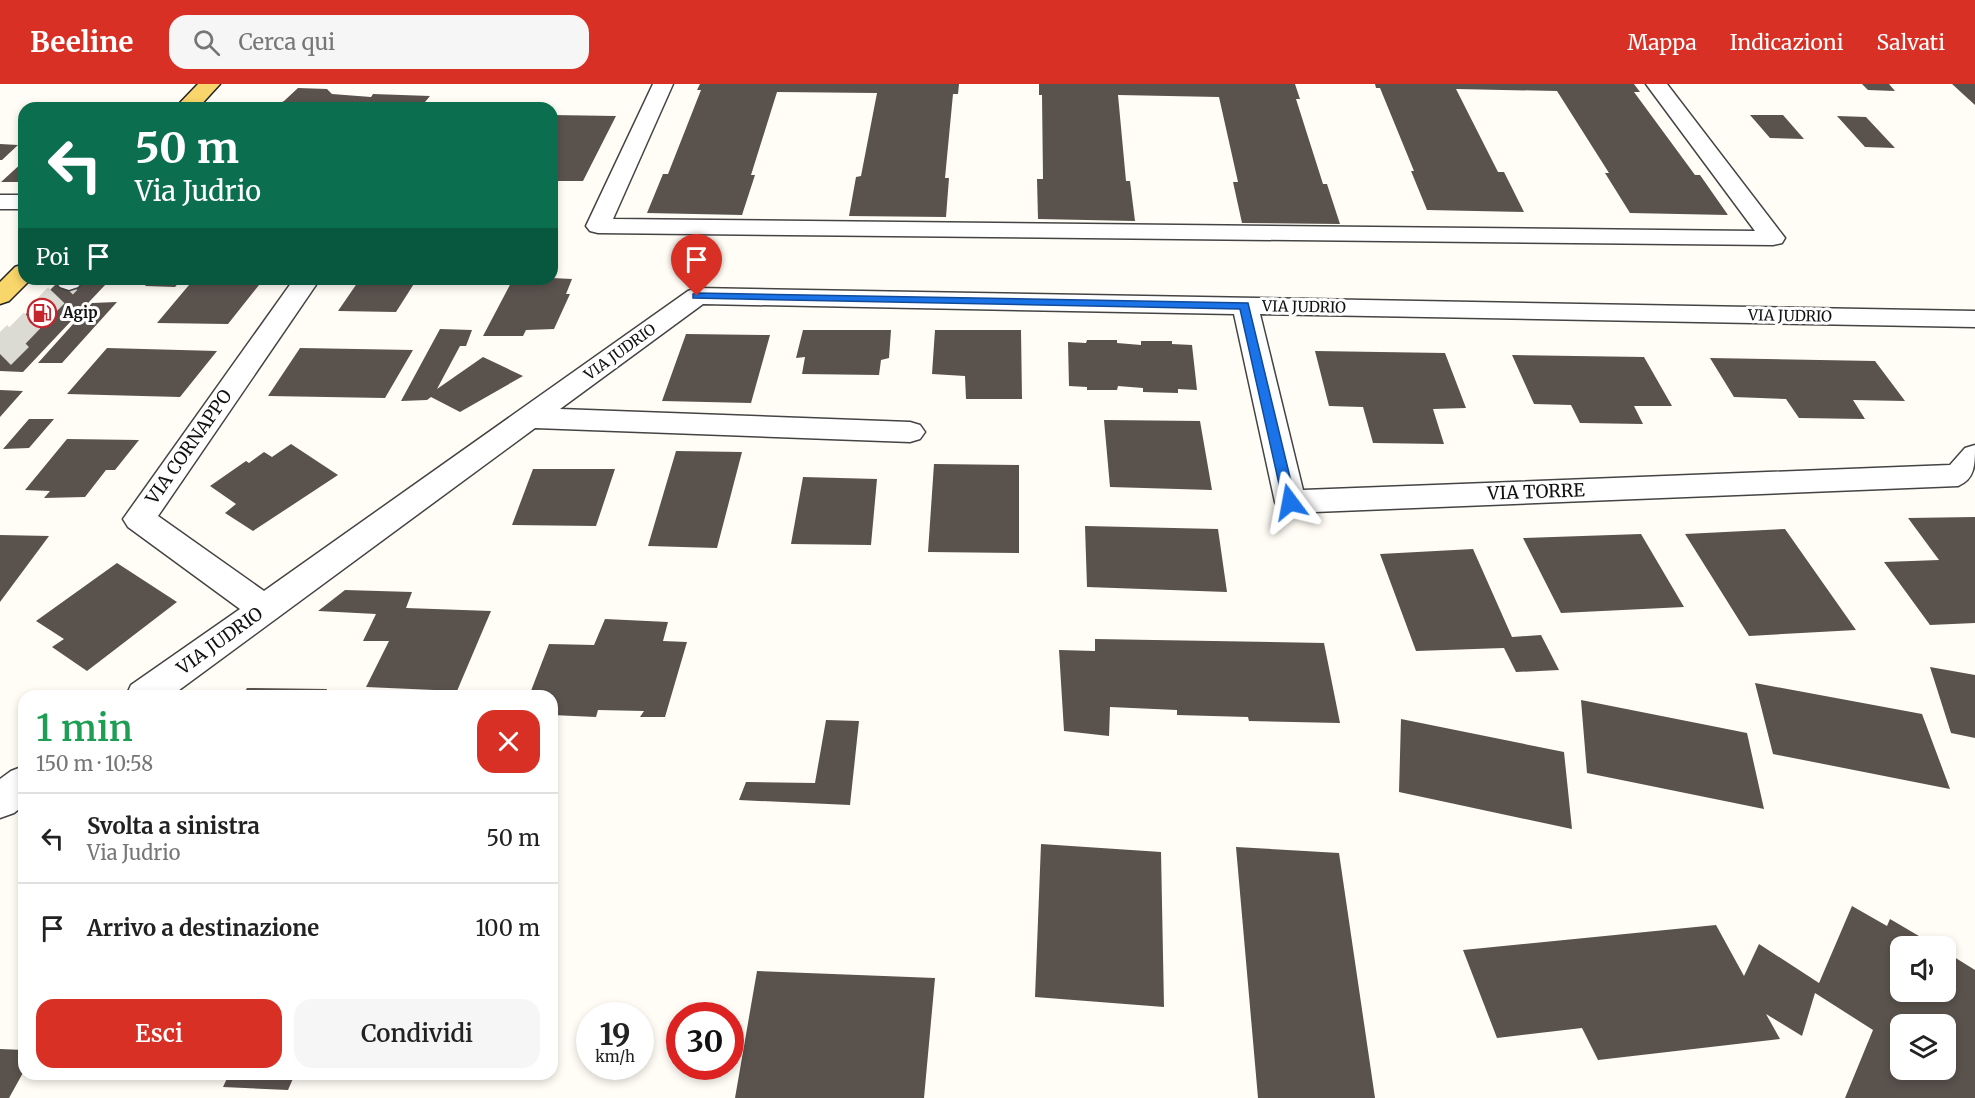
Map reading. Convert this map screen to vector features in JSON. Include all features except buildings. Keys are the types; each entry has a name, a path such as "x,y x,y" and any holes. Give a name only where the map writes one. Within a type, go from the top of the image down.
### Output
{"main road":[{"path":"192,102 210,84"},
{"path":"0,296 18,278"}],"street":[{"path":"663,84 598,226 1773,238 1656,84"},
{"path":"0,202 18,202"},
{"name":"VIA CORNAPPO","path":"265,609 139,519 303,285"},
{"name":"VIA JUDRIO","path":"152,690 697,296 1975,319"},
{"name":"VIA TORRE","path":"1245,306 1290,502 1958,475 1975,455"},
{"path":"529,418 910,432"},
{"path":"0,801 18,788"}],"tunnel":[{"path":"16,337 66,285"},
{"path":"0,354 18,336"}],"place":[{"name":"Agip","path":"42,313"}],"route":[{"path":"697,296 1245,306 1290,502"}]}
